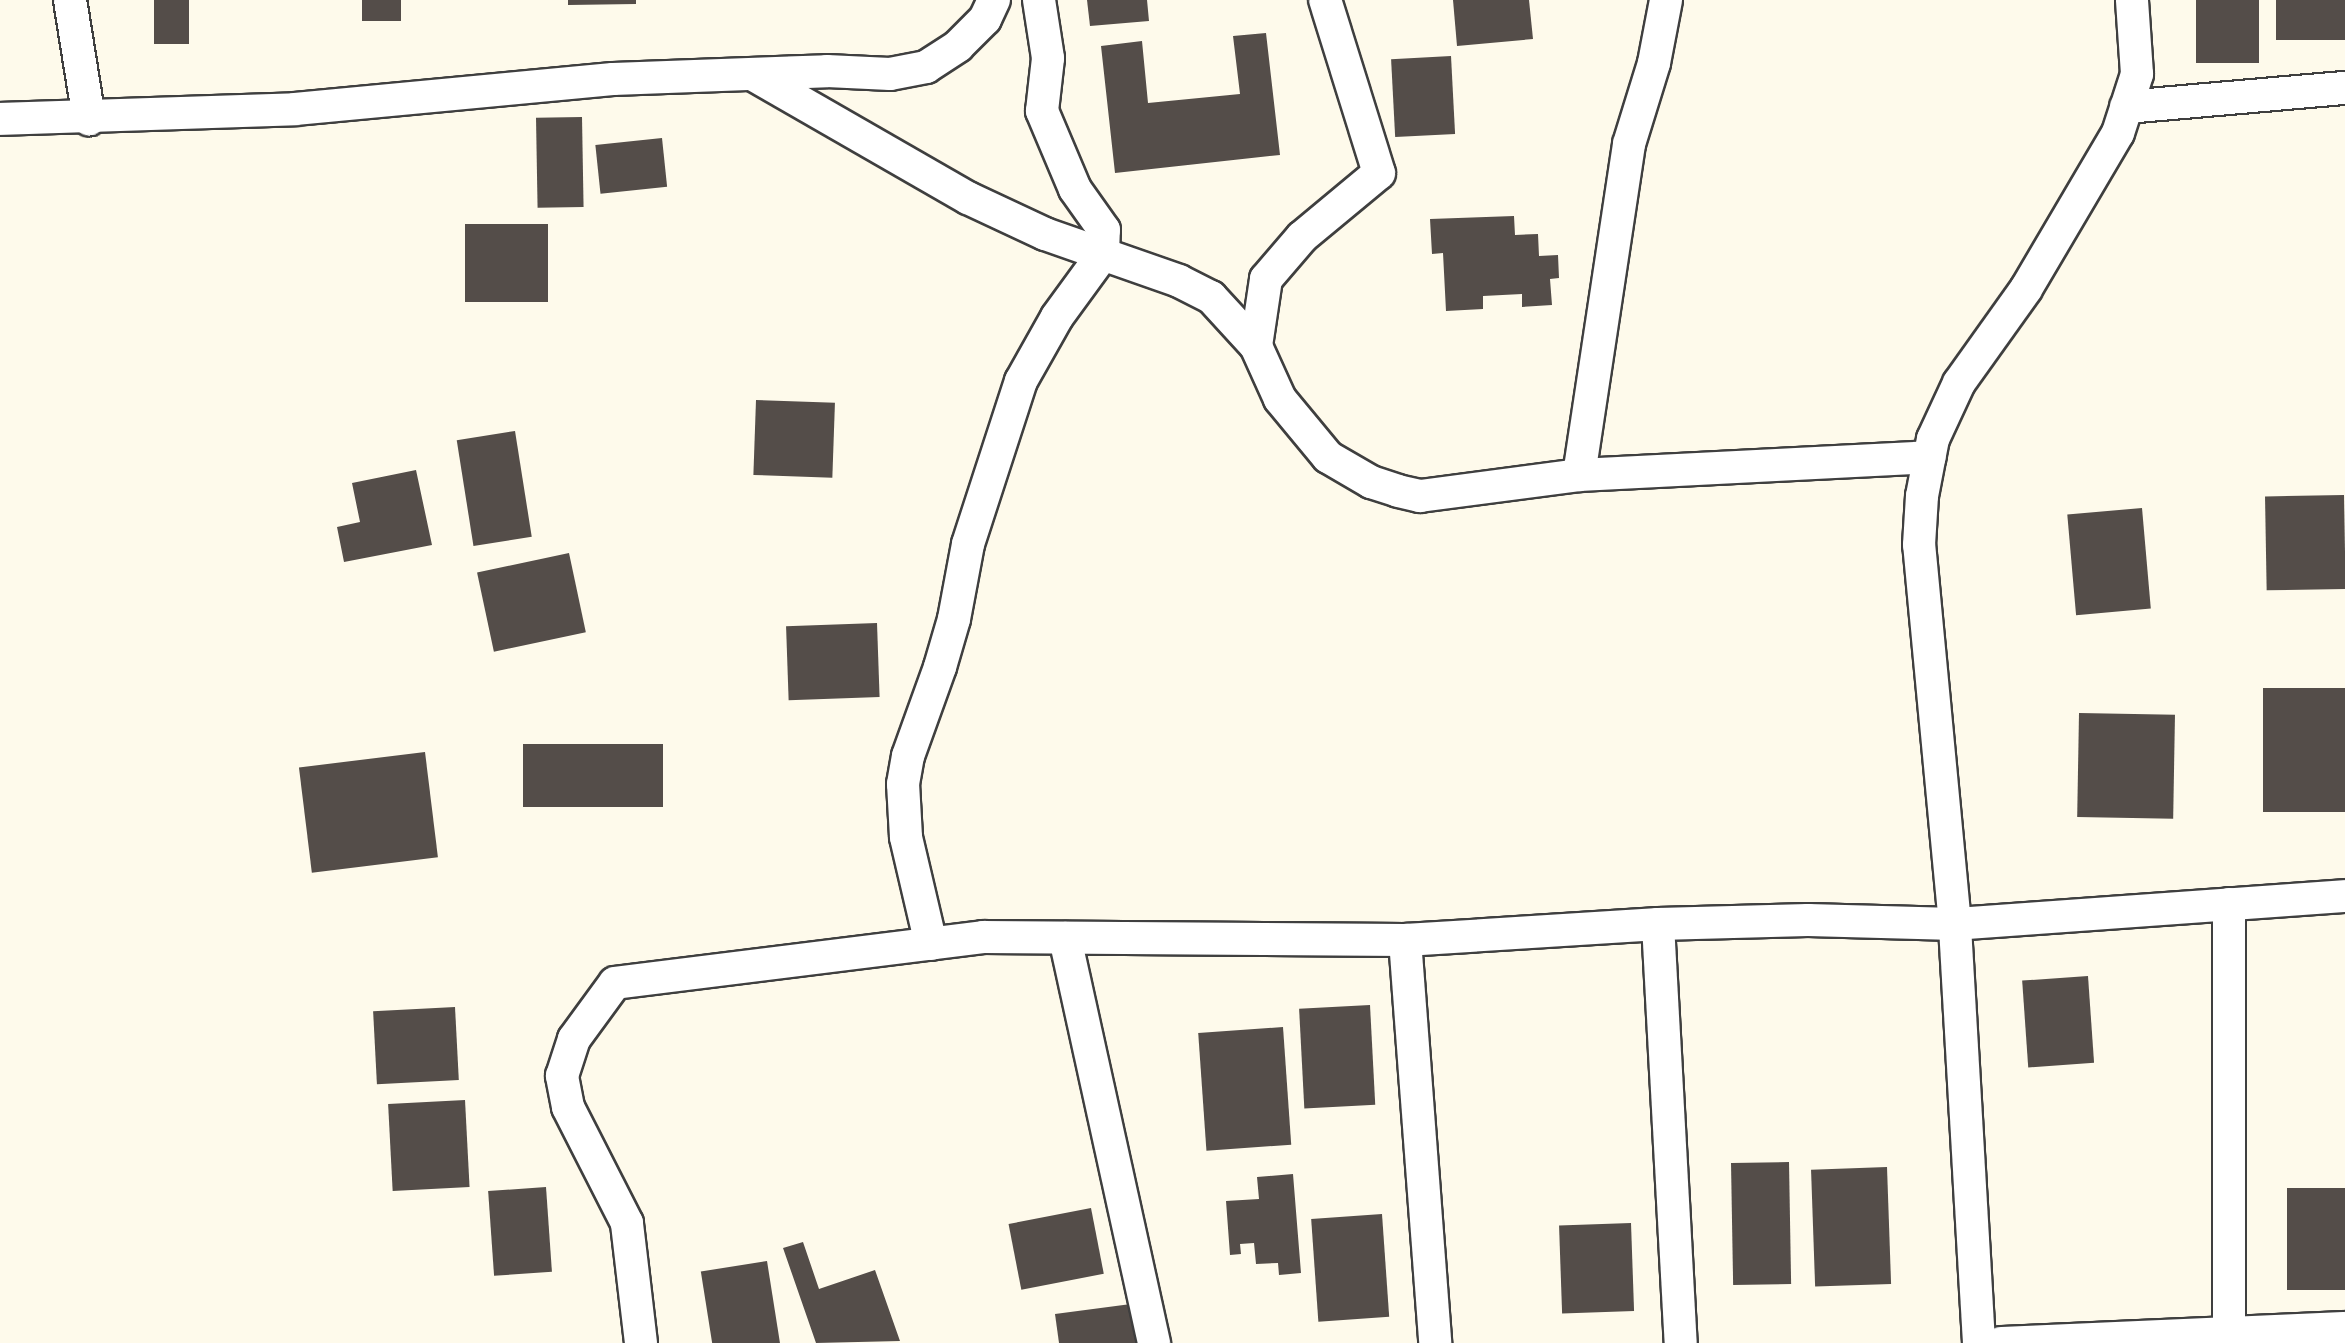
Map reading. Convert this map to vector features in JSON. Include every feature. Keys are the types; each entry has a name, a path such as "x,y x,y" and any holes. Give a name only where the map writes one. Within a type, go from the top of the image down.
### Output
{"street":[{"path":"70,0 89,119"},
{"path":"0,119 89,119 356,105 556,82 827,71 890,74 926,67 958,46 985,19 994,0"},
{"path":"931,944 906,837 903,784 908,756 940,667 954,619 968,544 1021,381 1057,317 1103,254 1104,230 1075,189 1042,111 1048,58 1039,0"},
{"path":"1256,346 1266,279 1302,237 1379,173 1325,0"},
{"path":"1579,475 1629,144 1654,63 1666,0"},
{"path":"1979,1343 1955,924 1919,545 1922,496 1933,439 1959,383 2026,289 2118,133 2137,74 2132,0"},
{"path":"754,75 968,198 1045,234 1179,281 1211,297 1256,346 1280,399 1328,457 1371,482 1420,496 1579,475 1930,457"},
{"path":"2126,107 2345,88"},
{"path":"641,1343 627,1223 568,1107 562,1076 574,1039 615,983 983,937 1405,940 1658,924 1808,920 1955,924 2345,896"},
{"path":"2229,904 2229,1337"},
{"path":"1658,924 1681,1343"},
{"path":"1065,938 1154,1343"},
{"path":"1405,940 1435,1343"},
{"path":"2001,1343 2229,1337 2345,1328"}],"building":[{"path":"154,0 189,0 189,44 154,44"},
{"path":"362,0 401,0 401,21 362,21"},
{"path":"568,0 636,0 636,4 568,5"},
{"path":"1087,0 1147,0 1149,21 1090,26"},
{"path":"1453,0 1529,0 1533,39 1457,46"},
{"path":"2196,0 2259,0 2259,63 2196,63"},
{"path":"2276,0 2345,0 2345,40 2276,40"},
{"path":"1266,33 1280,155 1115,173 1101,46 1142,41 1148,103 1240,94 1233,36"},
{"path":"1451,56 1455,134 1395,137 1391,59"},
{"path":"582,117 584,207 538,208 536,118"},
{"path":"662,138 667,187 600,194 595,145"},
{"path":"1514,216 1515,235 1538,234 1539,256 1558,255 1559,278 1550,279 1552,305 1522,307 1522,294 1483,296 1483,309 1446,311 1443,253 1432,254 1430,219"},
{"path":"465,224 548,224 548,302 465,302"},
{"path":"756,400 835,403 832,478 753,475"},
{"path":"515,431 532,537 473,546 457,440"},
{"path":"416,470 432,545 344,562 337,527 360,522 352,483"},
{"path":"2344,495 2345,589 2267,590 2265,496"},
{"path":"2142,508 2151,609 2076,615 2067,515"},
{"path":"569,553 586,632 494,652 477,573"},
{"path":"877,623 880,697 789,700 786,626"},
{"path":"2263,688 2345,688 2345,812 2263,812"},
{"path":"2079,713 2175,715 2173,819 2077,817"},
{"path":"523,744 663,744 663,807 523,807"},
{"path":"425,752 438,857 312,873 299,767"},
{"path":"2088,976 2094,1063 2028,1067 2022,981"},
{"path":"1370,1005 1375,1105 1304,1109 1299,1009"},
{"path":"455,1007 459,1080 377,1084 373,1011"},
{"path":"1283,1027 1291,1145 1206,1151 1198,1033"},
{"path":"465,1100 470,1187 393,1191 388,1104"},
{"path":"1789,1162 1791,1284 1733,1285 1731,1163"},
{"path":"1887,1167 1891,1284 1815,1287 1811,1170"},
{"path":"1293,1174 1301,1273 1279,1275 1278,1263 1256,1264 1254,1243 1240,1244 1241,1254 1230,1255 1226,1201 1259,1199 1257,1177"},
{"path":"546,1187 552,1272 494,1276 488,1191"},
{"path":"2287,1188 2345,1188 2345,1290 2287,1290"},
{"path":"1091,1208 1104,1274 1021,1290 1009,1224"},
{"path":"1382,1214 1389,1317 1318,1322 1311,1219"},
{"path":"1631,1223 1634,1311 1562,1313 1559,1226"},
{"path":"803,1242 819,1289 875,1270 900,1341 816,1343 783,1248"},
{"path":"767,1261 780,1343 712,1343 701,1271"},
{"path":"1131,1304 1136,1343 1059,1343 1055,1314"}]}
